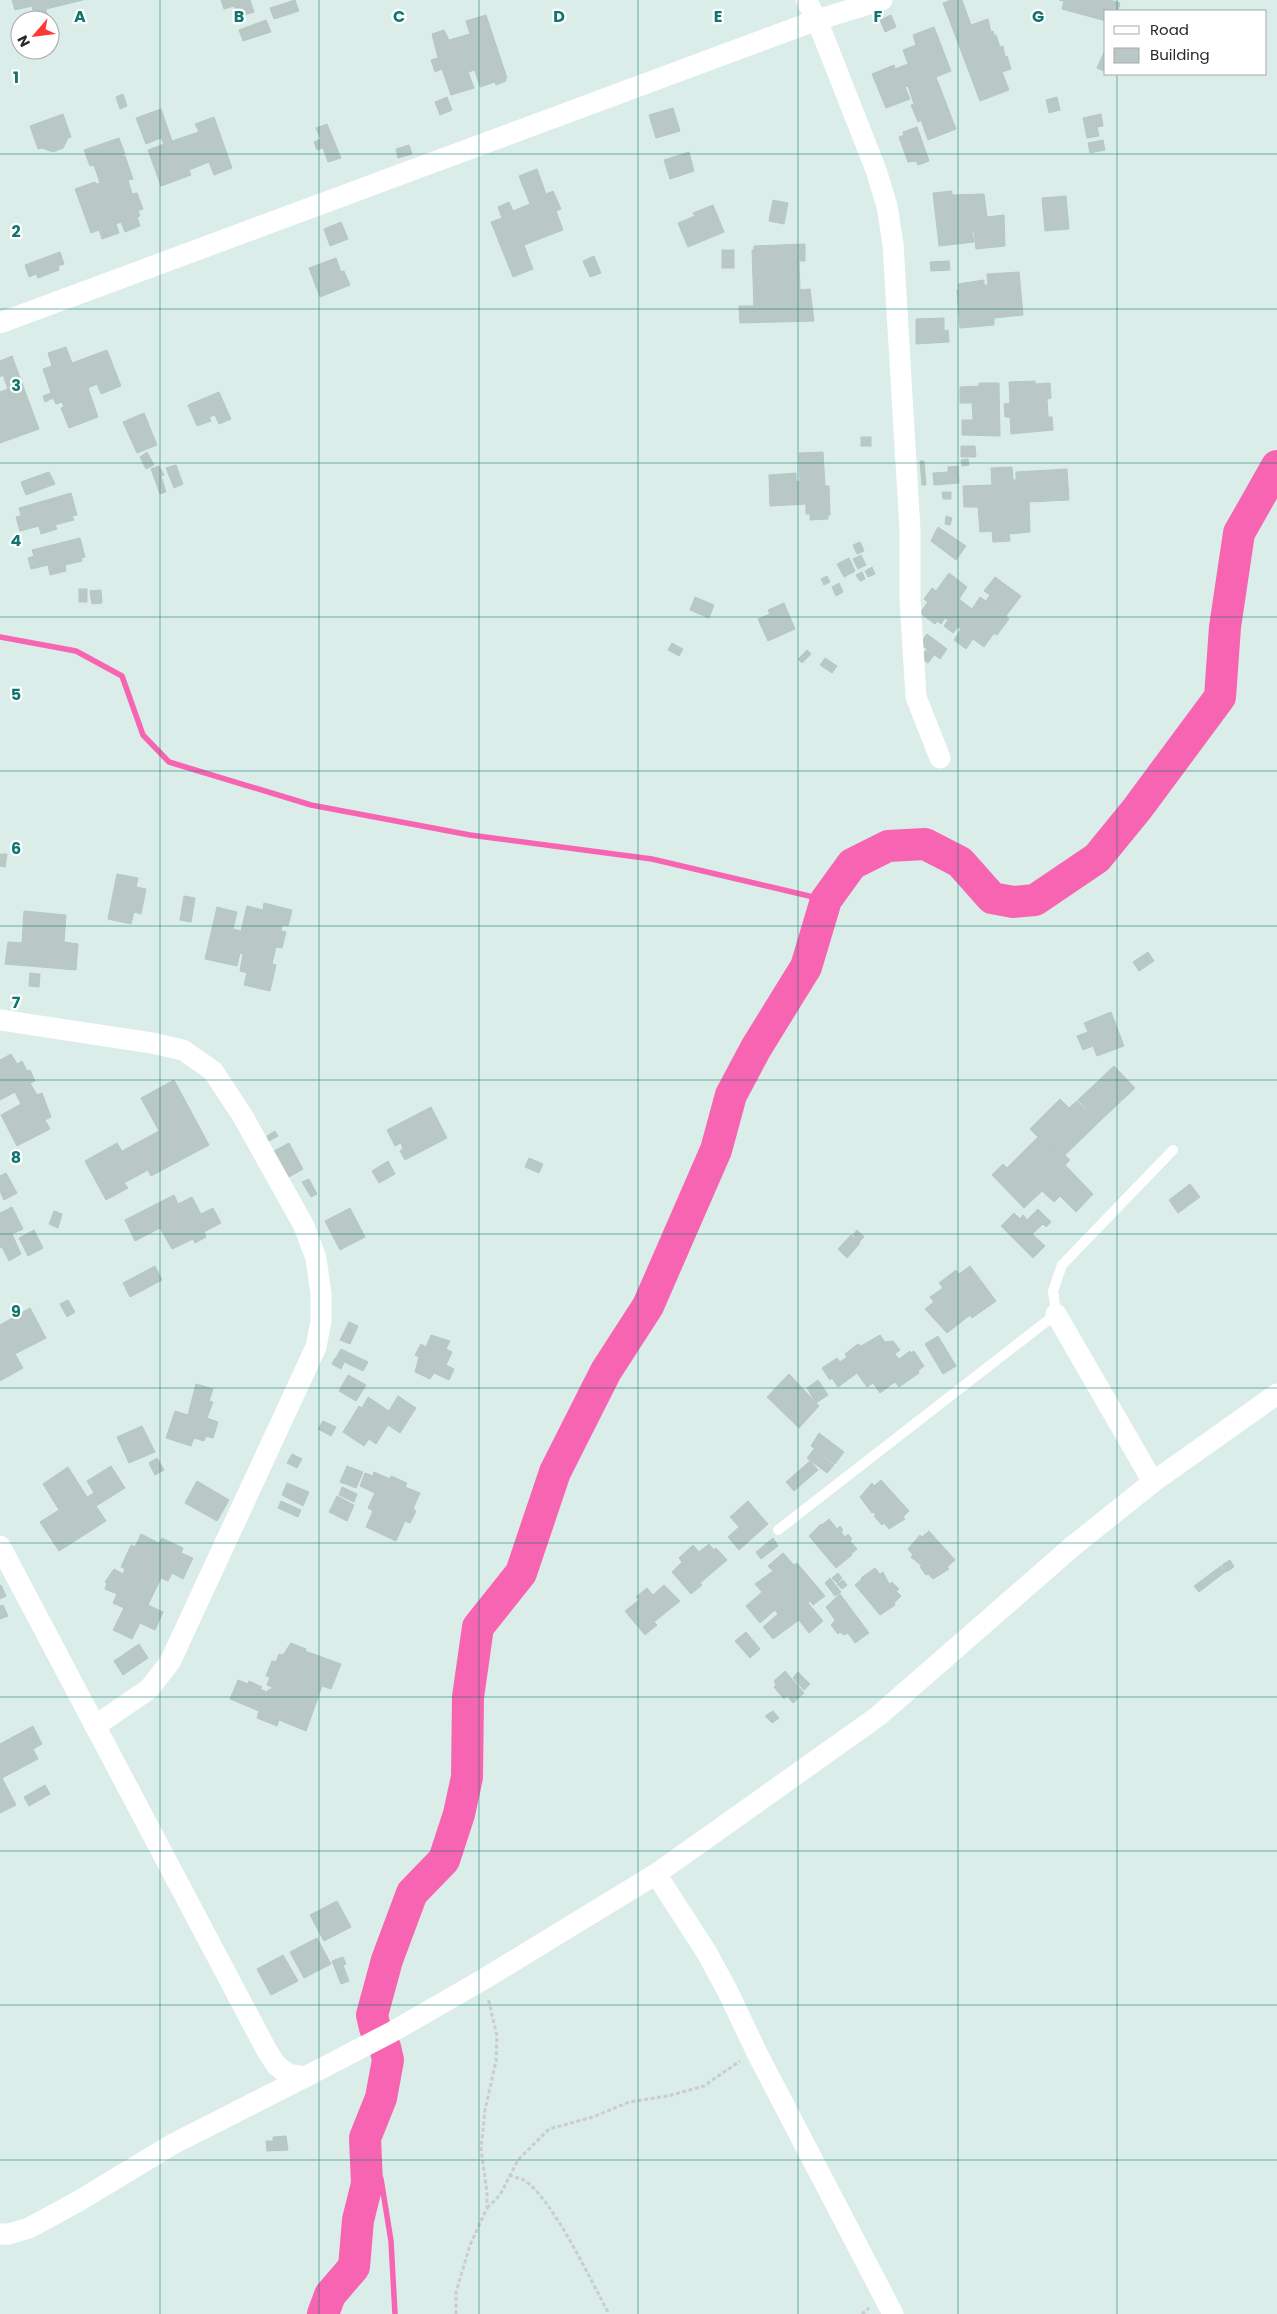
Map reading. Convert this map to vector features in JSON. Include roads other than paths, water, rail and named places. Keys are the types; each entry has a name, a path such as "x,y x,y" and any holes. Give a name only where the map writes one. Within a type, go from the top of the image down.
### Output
{"street":[{"path":"806,0 817,20 876,170 887,206 893,244 910,530 910,600 916,697 940,758"},
{"path":"0,323 817,20 882,0"},
{"path":"0,1020 152,1043 184,1050 213,1071 242,1114 304,1226 316,1258 321,1294 321,1321 316,1347 170,1662 149,1689 95,1726"},
{"path":"1056,1314 1153,1482"},
{"path":"0,2234 9,2234 29,2228 77,2202 173,2144 390,2033 484,1979 656,1874 877,1717 1073,1546 1153,1482 1277,1394"},
{"path":"0,1546 276,2065 288,2074 305,2077"},
{"path":"656,1874 708,1953 758,2055 893,2314"}],"lane":[{"path":"778,1530 1056,1314 1053,1292 1062,1265 1173,1150"}],"waterway":[{"path":"375,2028 372,2015 387,1960 412,1893 444,1860 459,1814 467,1777 468,1697 478,1627 521,1573 555,1472 606,1371 648,1306 716,1150 731,1095 756,1048 806,967 826,900 852,864 888,846 925,844 960,862 992,898 1013,902 1035,900 1097,858 1137,809 1220,697 1225,627 1239,533 1277,466"},
{"path":"0,637 76,651 122,676 143,735 169,762 311,805 470,835 652,859 826,900"},
{"path":"323,2314 330,2295 354,2267 358,2220 367,2184 365,2138 381,2098 388,2060 385,2047"},
{"path":"365,2138 381,2179 391,2241 395,2314"}]}
